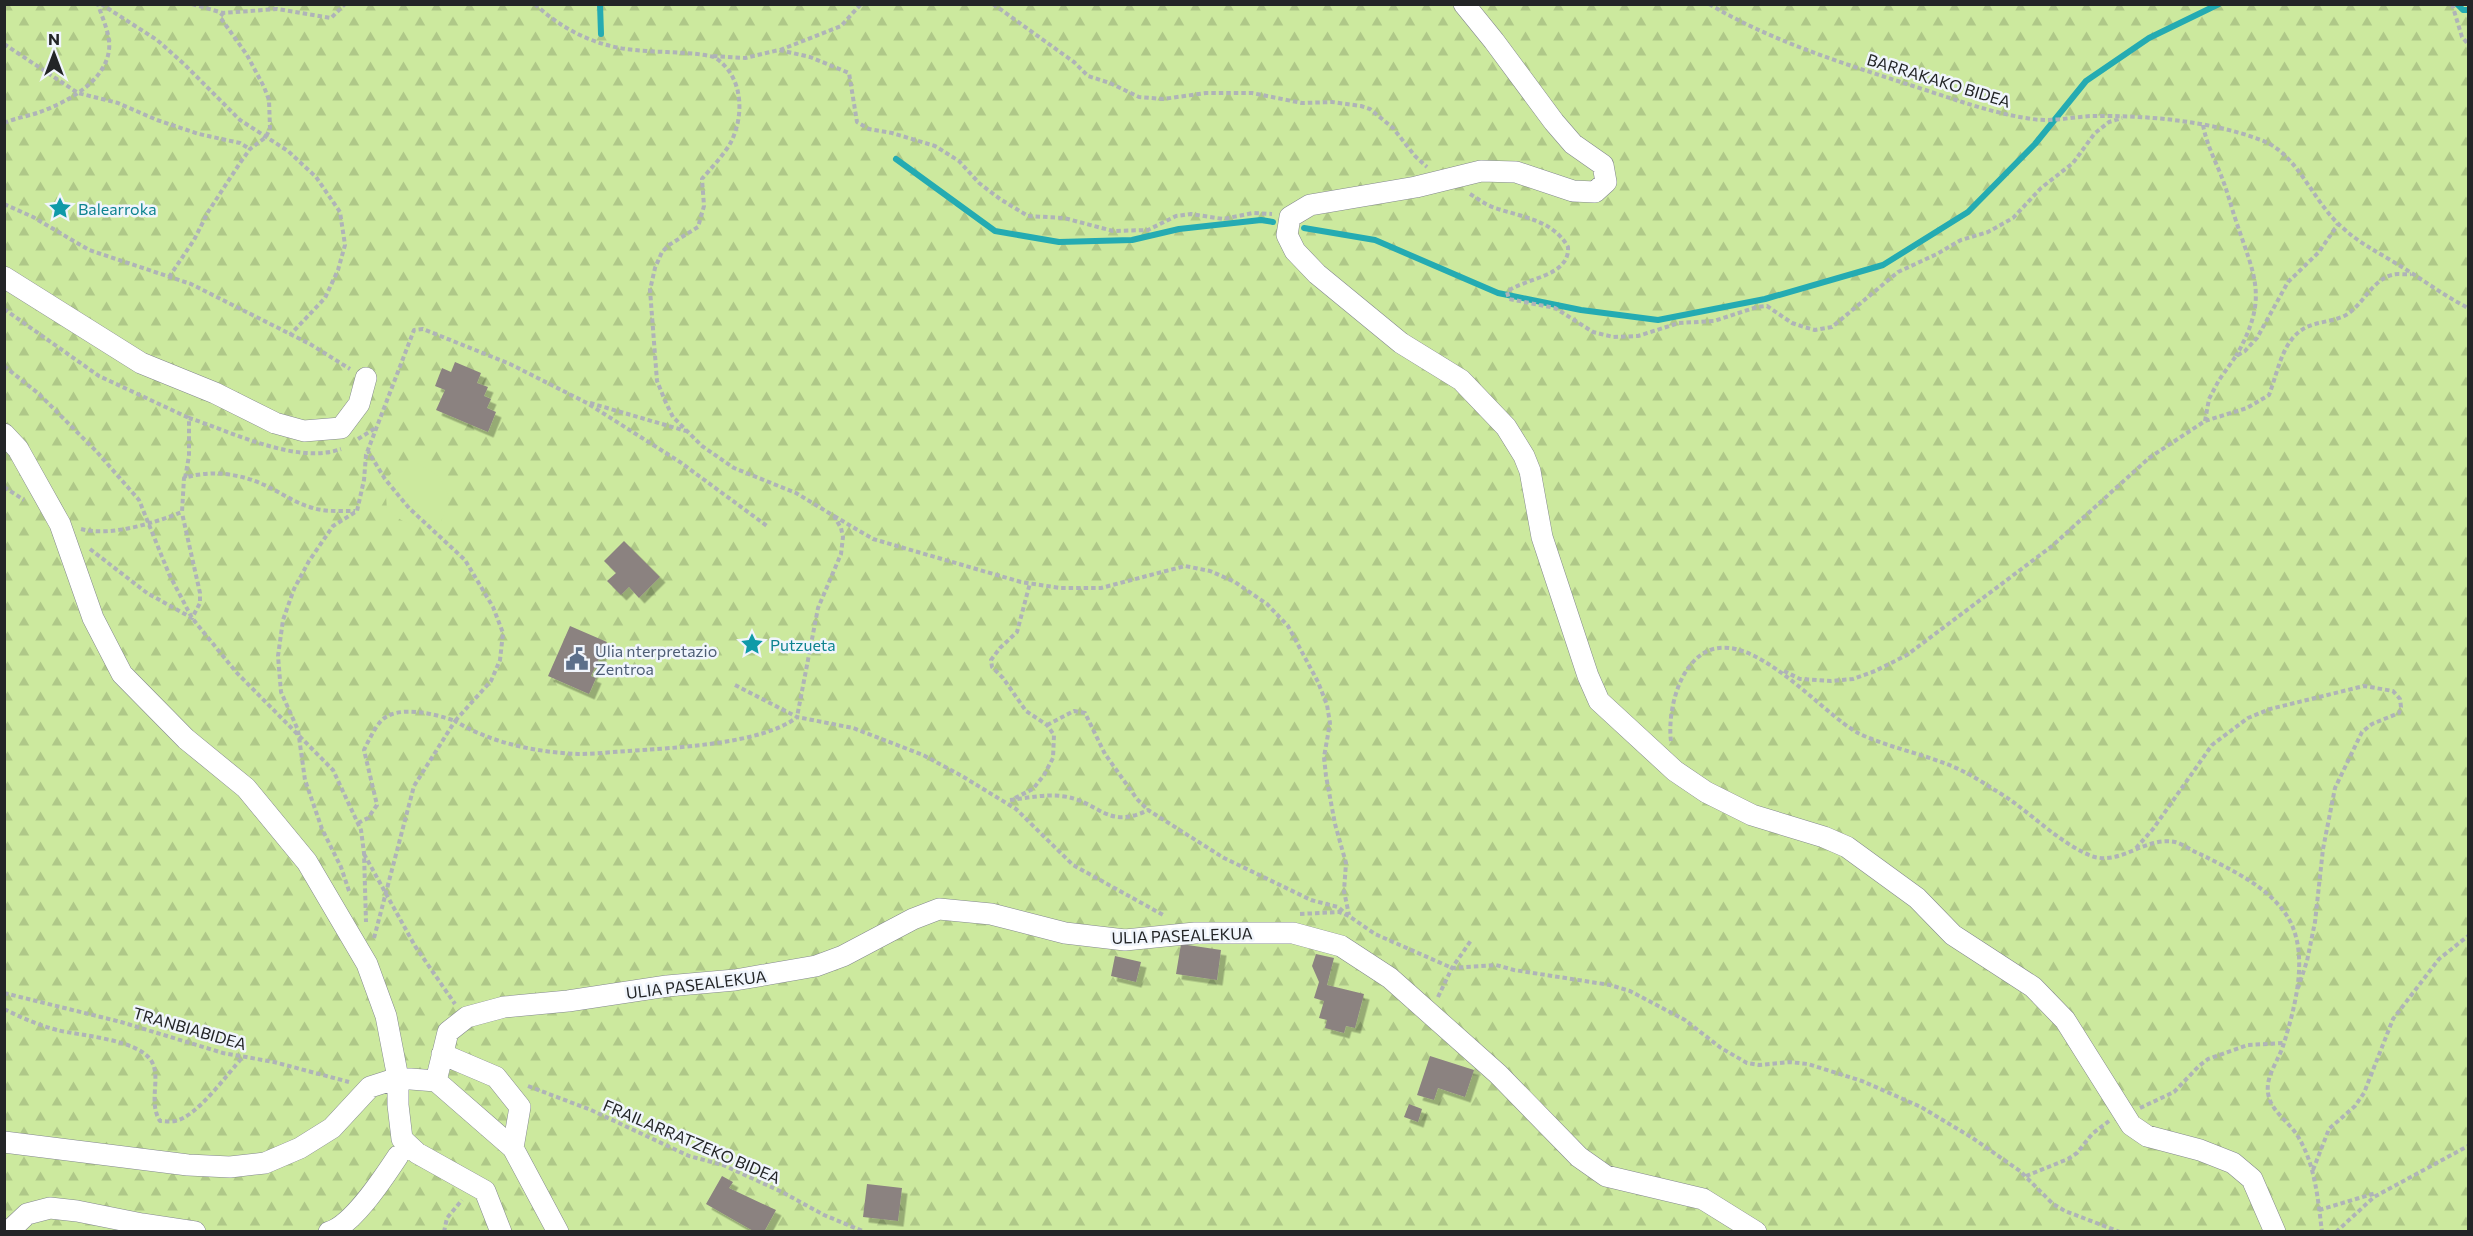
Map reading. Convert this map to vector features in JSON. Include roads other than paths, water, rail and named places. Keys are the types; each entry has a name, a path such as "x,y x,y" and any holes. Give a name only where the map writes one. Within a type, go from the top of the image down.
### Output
{"street":[{"path":"1464,4 1560,129 1573,144 1602,165 1606,182 1594,192 1573,191 1516,172 1481,171 1416,187 1310,205 1290,217 1287,235 1294,251 1317,274 1401,343 1461,380 1506,427 1524,456 1530,471 1542,537 1588,676 1599,701 1675,771 1706,792 1752,815 1824,837 1847,847 1917,898 1953,935 2033,987 2065,1020 2131,1125 2147,1136 2200,1150 2233,1163 2252,1179 2274,1224 2275,1232"},
{"path":"4,277 141,363 215,393 275,423 304,431 341,428 359,404 366,378"},
{"path":"4,434 18,449 60,524 93,618 122,674 186,738 246,788 307,862 368,964 386,1016 398,1078 402,1139 417,1153 485,1191 498,1218 501,1232"},
{"name":"ULIA PASEALEKUA","path":"442,1054 448,1032 466,1017 504,1007 568,1001 667,986 735,981 816,966 843,956 913,919 939,909 991,914 1065,933 1125,940 1195,933 1293,933 1341,946 1390,978 1498,1074 1579,1157 1606,1176 1703,1199 1756,1232"},
{"path":"436,1081 442,1054 496,1077 520,1107 513,1148"},
{"path":"4,1142 188,1165 230,1167 265,1163 300,1148 332,1128 370,1087 398,1078 436,1081 513,1148 558,1232"},
{"path":"329,1232 358,1212 398,1156"},
{"path":"8,1232 27,1214 50,1208 77,1210 142,1224 195,1232"}],"waterway":[{"path":"600,4 601,34"},
{"path":"1304,228 1375,240 1498,293 1581,310 1658,320 1765,299 1883,265 1968,212 2035,144 2086,81 2149,38 2219,4"},
{"path":"2457,4 2463,10 2468,10"},
{"path":"896,159 995,231 1059,242 1132,240 1179,229 1261,220 1273,222"}],"place":[{"name":"Balearroka","path":"60,208"},
{"name":"Putzueta","path":"752,644"},
{"name":"Ulia nterpretazio Zentroa","path":"577,659"}]}
